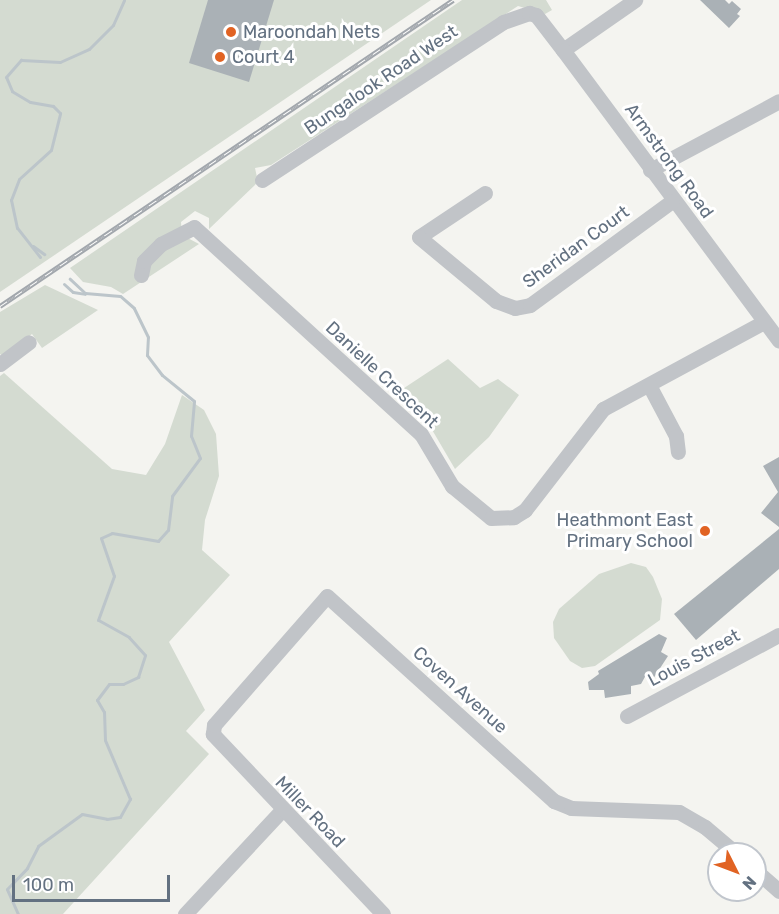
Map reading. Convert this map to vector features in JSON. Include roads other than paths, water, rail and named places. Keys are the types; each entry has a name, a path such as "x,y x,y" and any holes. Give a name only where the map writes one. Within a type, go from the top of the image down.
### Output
{"street":[{"path":"563,50 635,0"},
{"name":"Armstrong Road","path":"522,12 536,15 672,201 779,341"},
{"name":"Bungalook Road West","path":"262,180 522,12"},
{"path":"650,170 779,101"},
{"name":"Sheridan Court","path":"485,193 419,237 496,301 515,308 530,304 672,201"},
{"name":"Danielle Crescent","path":"141,275 144,261 161,244 194,227 421,434 452,486 491,518 514,517 525,510 603,409 764,321"},
{"path":"0,364 29,342"},
{"path":"649,385 676,436 678,452"},
{"name":"Coven Avenue","path":"213,735 214,725 327,596 554,801 570,808 679,812 705,827 723,842"},
{"name":"Louis Street","path":"627,716 779,635"},
{"name":"Miller Road","path":"213,735 281,811 384,914"},
{"path":"185,914 281,811"},
{"path":"767,874 779,891"}],"waterway":[{"path":"40,257 17,228 11,200 19,179 51,150 60,113 53,106 30,102 12,91 6,77 21,60 60,62 89,49 113,25 124,0"},
{"path":"33,246 44,254"},
{"path":"18,914 7,889 27,868 38,846 82,814 107,819 120,817 130,799 105,740 104,712 97,700 109,684 123,684 138,677 145,655 129,637 98,620 114,576 101,538 112,533 158,541 168,530 172,496 200,458 191,436 194,401 162,375 147,355 148,337 134,308 120,296 85,293 70,279"},
{"path":"64,284 73,292 85,294"}],"railway":[{"path":"0,306 453,0"}],"place":[{"name":"Maroondah Nets","path":"231,32"},
{"name":"Court 4","path":"220,57"},
{"name":"Heathmont East Primary School","path":"705,531"}]}
